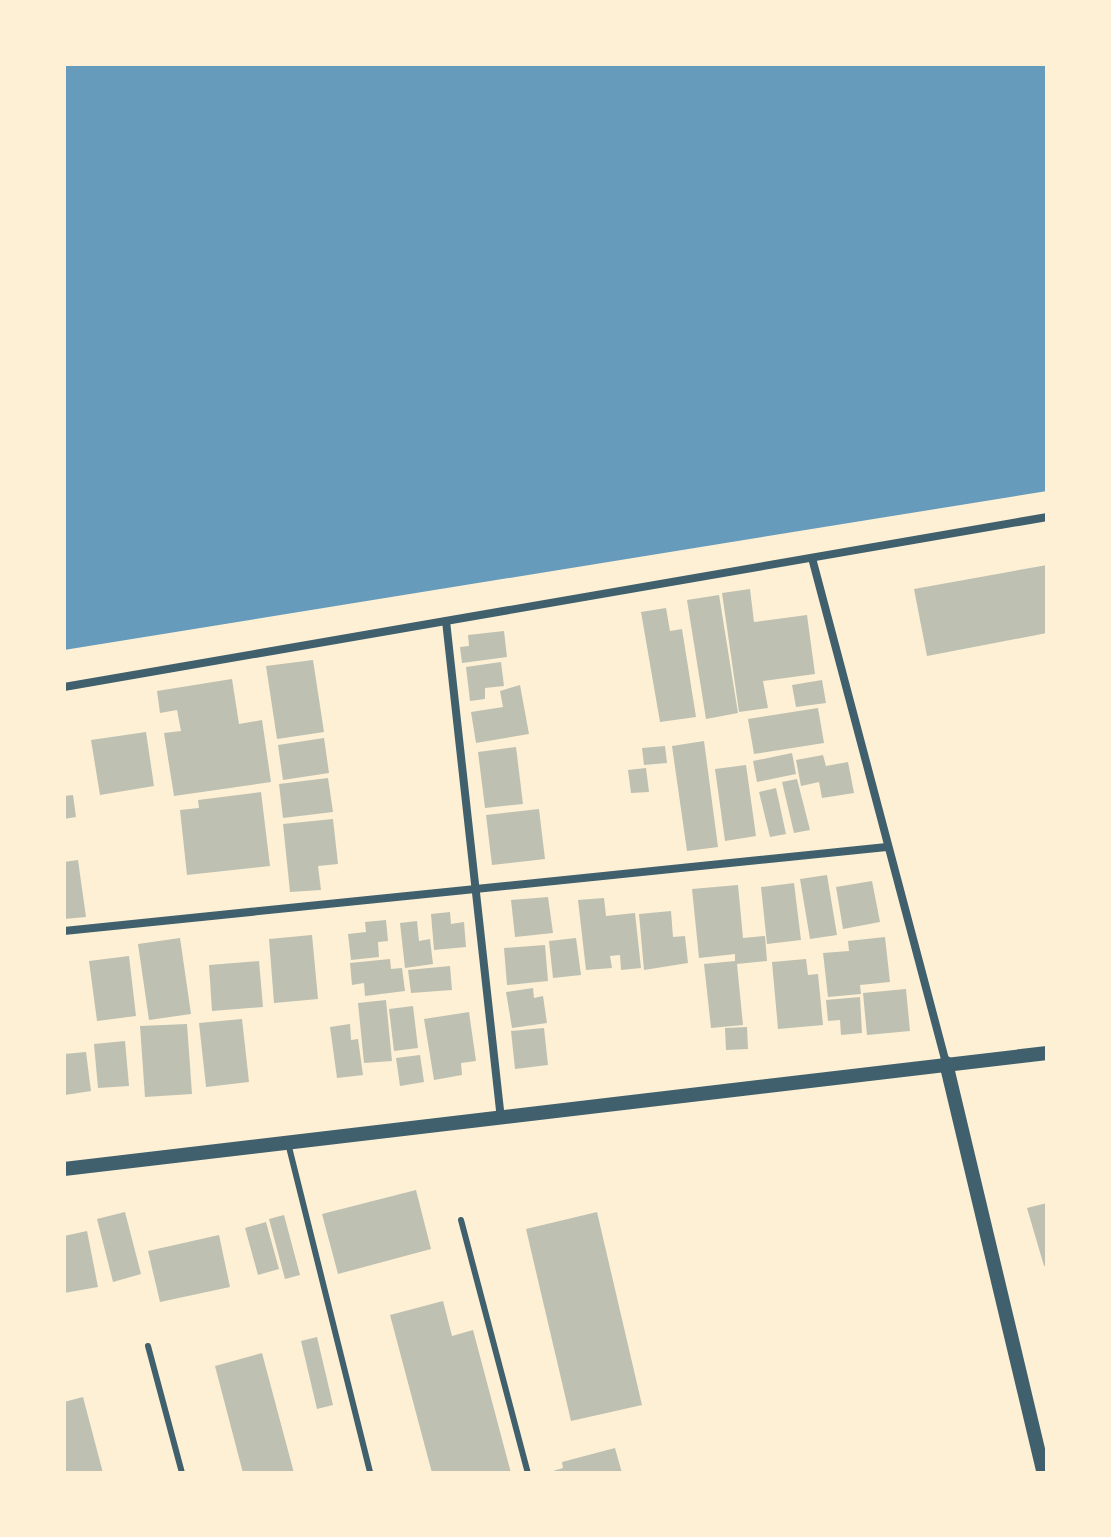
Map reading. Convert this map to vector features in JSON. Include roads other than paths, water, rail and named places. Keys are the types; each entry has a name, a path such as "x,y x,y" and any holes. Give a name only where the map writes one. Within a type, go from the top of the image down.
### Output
{"street":[{"path":"64,687 1047,517"},
{"path":"812,558 946,1063 1044,1473"},
{"path":"446,621 501,1117"},
{"path":"64,931 887,847"},
{"path":"64,1169 1047,1053"}],"lane":[{"path":"288,1143 370,1473"},
{"path":"461,1220 528,1473"},
{"path":"148,1346 182,1473"}],"water":[{"path":"64,64 1047,64 1047,491 64,650"}]}
